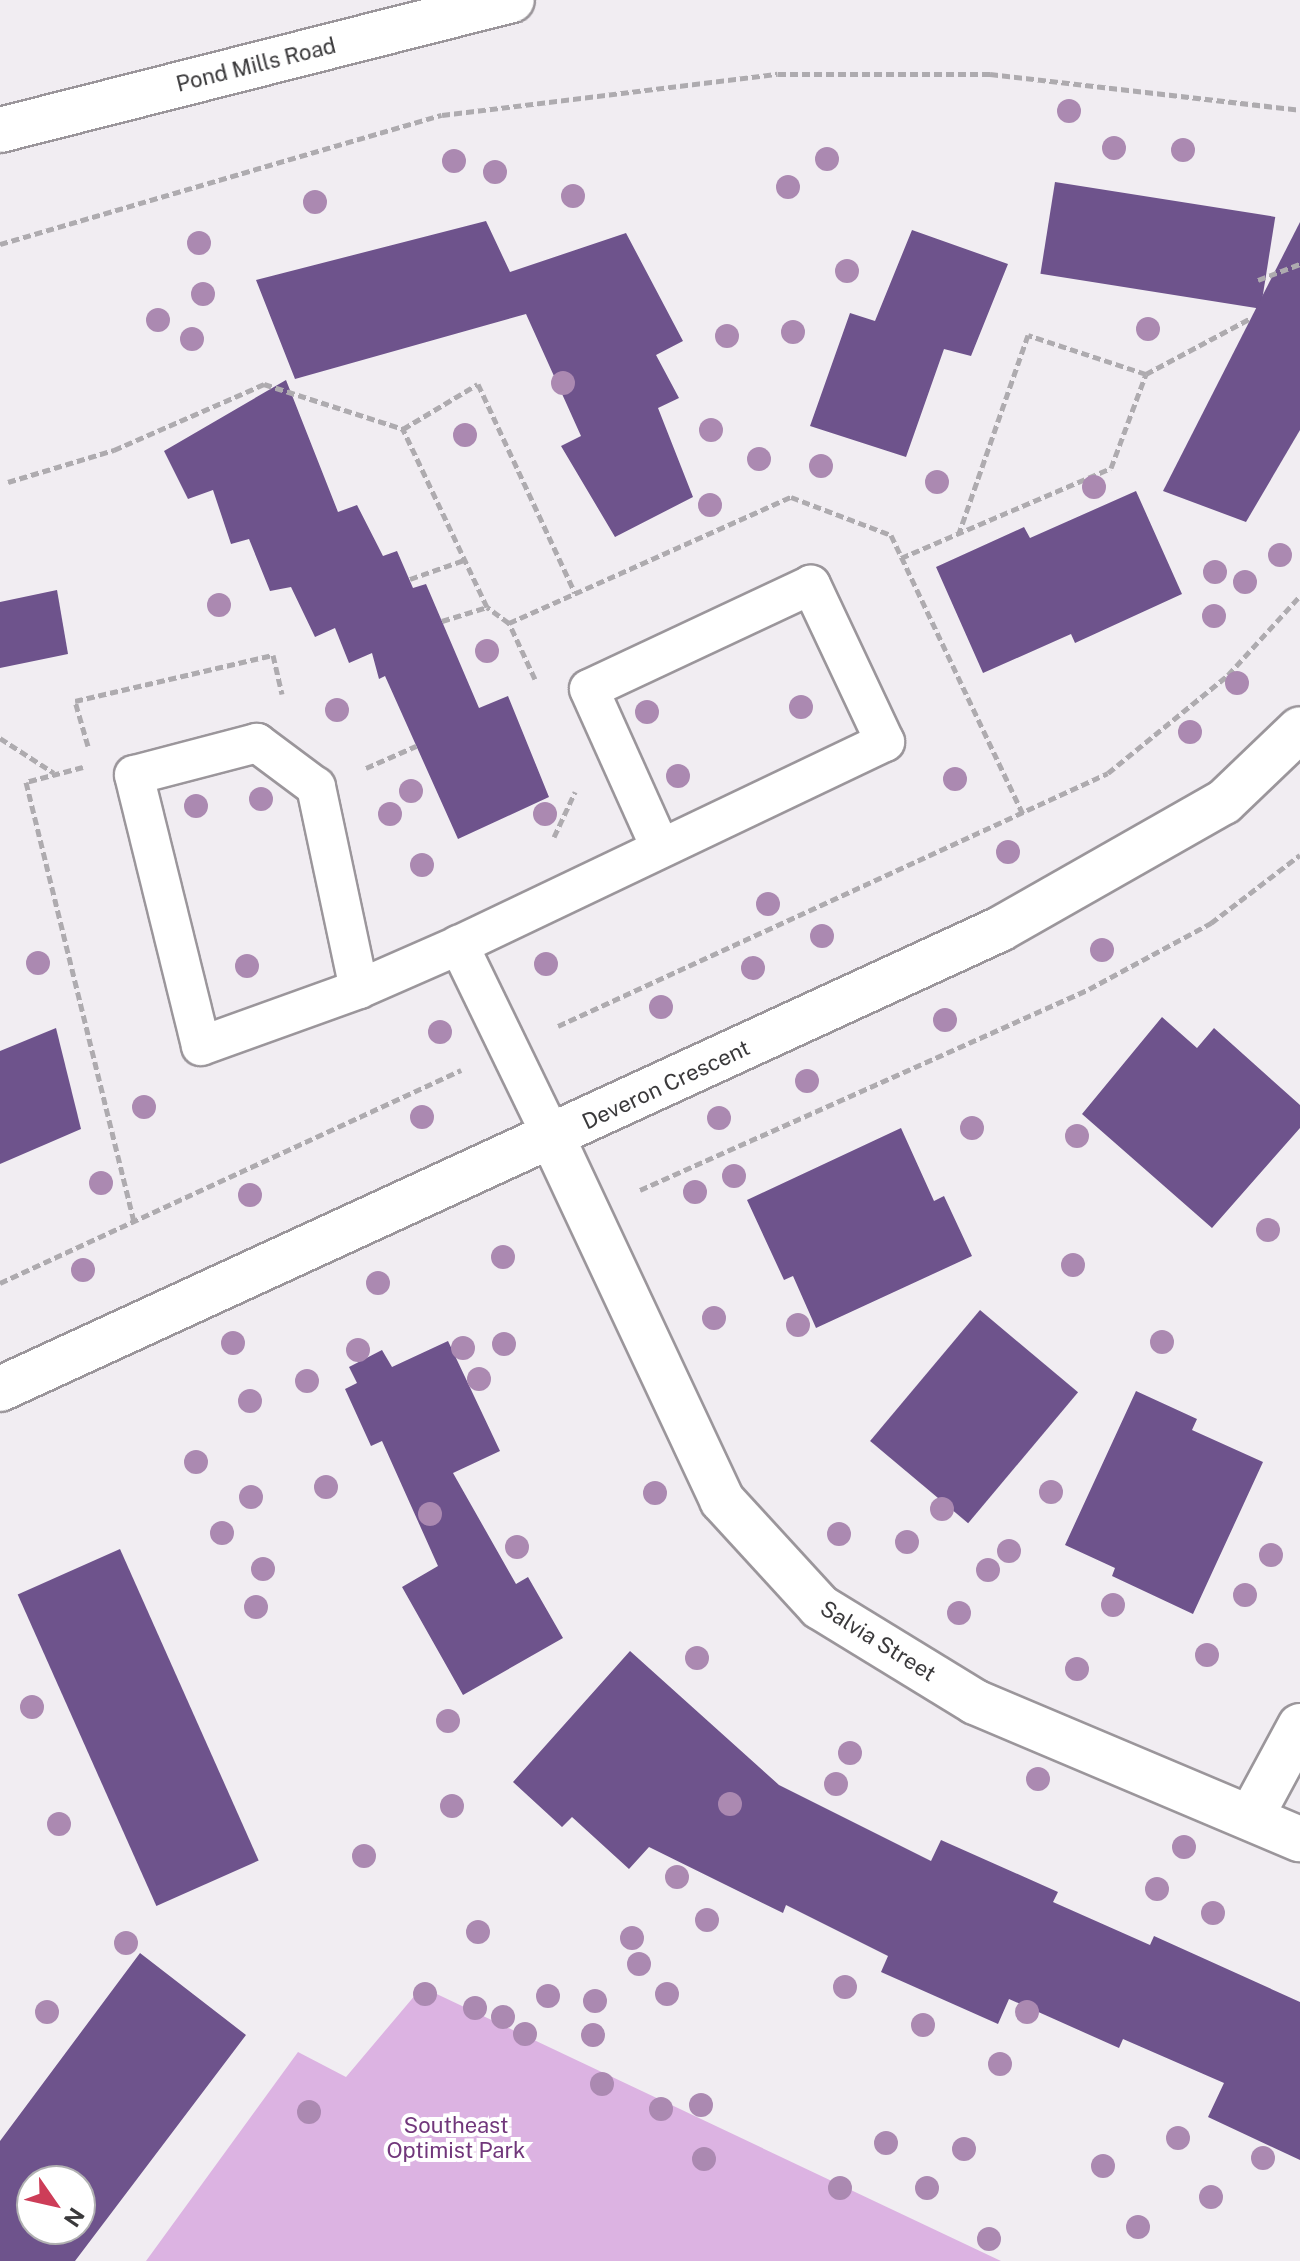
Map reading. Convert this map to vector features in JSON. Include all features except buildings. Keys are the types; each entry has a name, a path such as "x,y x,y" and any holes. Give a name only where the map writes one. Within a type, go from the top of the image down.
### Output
{"street":[{"name":"Pond Mills Road","path":"0,130 510,0"},
{"name":"Deveron Crescent","path":"0,1389 196,1295 553,1139 1000,929 1224,802 1300,729"},
{"name":"Salvia Street","path":"553,1139 722,1500 820,1607 975,1702 1252,1815 1300,1839"},
{"path":"1252,1815 1300,1726"}],"lane":[{"path":"359,989 316,787 257,743 134,775 201,1046 359,989 459,945 885,742 811,585 589,689 660,847"},
{"path":"459,945 553,1139"}],"path":[{"path":"0,244 442,115 778,74 990,74 1300,110"},
{"path":"1258,280 1300,264"},
{"path":"901,558 1111,468 1146,374 1251,318"},
{"path":"959,533 1028,335 1146,374"},
{"path":"8,482 114,450 264,384 403,429 487,607 509,623 543,695"},
{"path":"403,429 478,384 575,593"},
{"path":"509,623 791,497 891,535 1023,814"},
{"path":"410,579 464,560"},
{"path":"0,1283 1108,773 1228,675 1300,596"},
{"path":"442,621 487,607"},
{"path":"90,751 75,701 273,655 285,709"},
{"path":"0,738 55,774"},
{"path":"357,771 416,746"},
{"path":"93,764 26,782 134,1221"},
{"path":"551,842 567,819 576,787"},
{"path":"626,1196 1089,989 1211,923 1300,855"}],"green space":[{"name":"Southeast Optimist Park","path":"422,1987 1001,2261 146,2261 298,2052 346,2077"}]}
